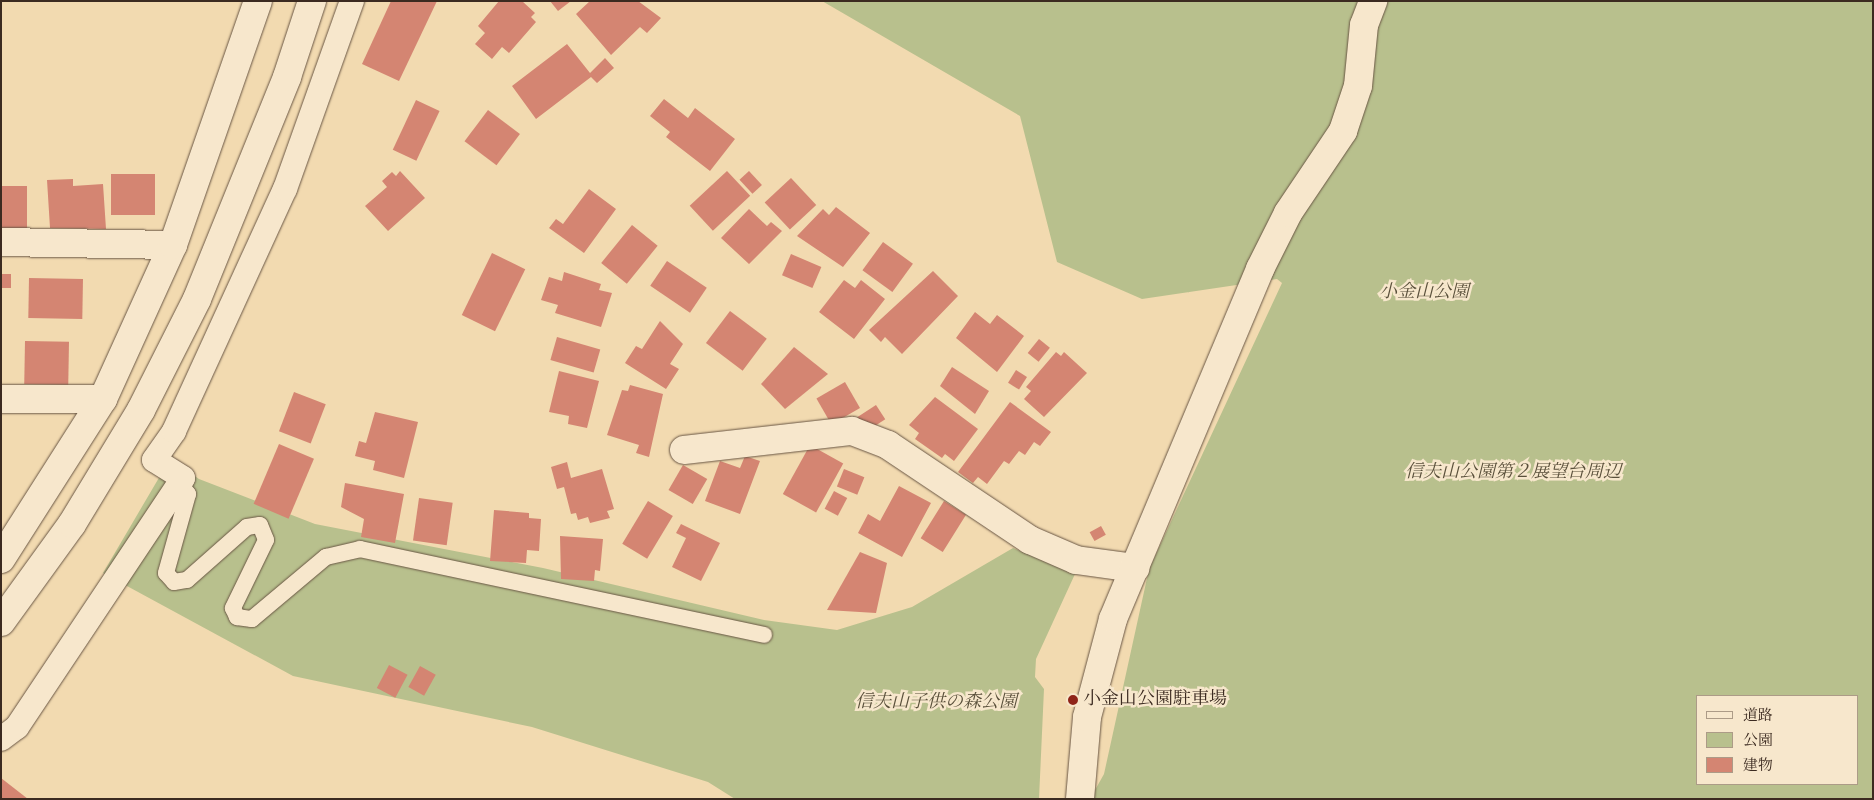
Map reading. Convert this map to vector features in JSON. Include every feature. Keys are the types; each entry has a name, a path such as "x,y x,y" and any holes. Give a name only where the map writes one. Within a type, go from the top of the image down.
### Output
{"street":[{"path":"1,559 12,531 103,399 173,245 258,1"},
{"path":"1,622 72,524 141,410 192,307 287,78 312,1"},
{"path":"1,739 18,727 183,478 154,460 174,431 285,189 352,1"},
{"path":"1080,799 1093,691 1113,619 1260,269 1288,212 1343,131 1358,86 1364,25 1373,1"},
{"path":"1,242 173,245"},
{"path":"1,399 103,399"},
{"path":"684,450 852,431 888,445 1030,540 1076,560 1135,568"}],"lane":[{"path":"154,460 188,494 166,573 174,582 187,580 247,527 260,525 266,540 233,608 237,617 252,619 326,557 360,549 764,635"}],"green space":[{"name":"信夫山公園第２展望台周辺","path":"822,1 1873,1 1873,799 1090,799 1104,774 1149,569 1282,283 1277,279 1142,299 1057,262 1020,116"},
{"name":"信夫山子供の森公園","path":"170,459 199,479 315,524 543,568 764,620 837,630 912,607 1013,548 1075,574 1036,659 1035,677 1044,689 1039,799 735,799 708,782 532,727 293,676 103,573"}],"building":[{"path":"391,1 437,1 399,81 362,64"},
{"path":"499,1 522,1 535,13 531,17 536,22 509,53 502,47 492,59 475,44 485,33 478,26"},
{"path":"550,1 571,1 558,11"},
{"path":"590,1 638,1 661,18 647,33 640,27 611,55 576,14"},
{"path":"567,44 590,73 605,58 614,68 597,83 591,77 536,119 512,86"},
{"path":"664,99 688,118 695,108 735,139 710,171 666,137 670,132 650,116"},
{"path":"416,100 440,111 416,161 393,150"},
{"path":"488,110 520,134 496,165 465,141"},
{"path":"400,171 425,198 388,231 365,206 387,187 382,181 392,172 396,176"},
{"path":"727,171 750,196 713,231 690,206"},
{"path":"749,171 762,185 752,194 739,180"},
{"path":"111,174 155,174 155,215 111,215"},
{"path":"791,178 816,205 790,230 765,203"},
{"path":"73,179 73,186 103,184 106,229 50,228 47,180"},
{"path":"1,186 27,186 27,231 1,231"},
{"path":"589,189 616,209 584,253 549,228 556,219 563,224"},
{"path":"836,207 870,233 843,267 797,236 823,209 829,215"},
{"path":"749,209 767,226 771,222 782,231 749,264 721,238"},
{"path":"632,225 658,246 627,284 601,263"},
{"path":"883,242 913,264 892,292 862,270"},
{"path":"492,253 525,269 495,331 462,315"},
{"path":"791,254 821,267 812,288 782,275"},
{"path":"667,261 707,288 690,313 650,286"},
{"path":"933,271 958,296 902,354 885,337 881,342 869,330"},
{"path":"564,272 601,284 599,290 612,293 601,327 555,313 558,305 541,300 549,277 562,281"},
{"path":"1,274 11,274 11,288 1,288"},
{"path":"29,278 83,279 82,319 28,318"},
{"path":"844,280 855,288 861,280 885,299 854,339 819,312"},
{"path":"730,311 767,339 743,371 706,343"},
{"path":"975,312 990,324 997,315 1024,336 997,372 956,338"},
{"path":"660,321 683,344 670,364 679,369 666,389 625,363 636,346 642,349"},
{"path":"557,337 600,349 594,372 550,360"},
{"path":"1039,339 1050,348 1039,362 1028,353"},
{"path":"25,341 69,342 68,385 24,384"},
{"path":"794,347 828,374 785,409 761,384"},
{"path":"1056,352 1061,356 1064,352 1087,373 1044,417 1024,399 1031,391 1026,387"},
{"path":"952,367 989,391 975,414 940,386"},
{"path":"1016,370 1027,377 1019,390 1008,383"},
{"path":"559,371 599,381 587,428 568,424 569,416 549,412"},
{"path":"845,382 860,408 831,424 816,399"},
{"path":"630,385 663,394 649,457 636,453 639,445 607,435 622,390 628,391"},
{"path":"294,392 326,404 311,443 279,431"},
{"path":"935,397 978,429 954,461 945,454 942,458 915,439 919,433 909,425"},
{"path":"1010,402 1051,432 1040,446 1034,442 1025,455 1019,451 1009,464 1004,461 987,484 978,477 973,483 958,472"},
{"path":"876,405 885,419 867,431 858,417"},
{"path":"375,412 418,422 404,478 373,470 375,461 355,456 359,441 366,443"},
{"path":"279,444 314,459 289,519 254,504"},
{"path":"810,445 843,463 816,512 783,494"},
{"path":"745,456 760,461 740,514 705,501 720,461 740,468"},
{"path":"567,462 571,478 602,469 614,509 607,511 610,518 590,523 588,517 578,520 576,513 571,514 564,487 557,489 551,467"},
{"path":"683,465 707,479 693,504 668,490"},
{"path":"844,469 864,477 857,495 837,487"},
{"path":"345,483 404,494 395,543 361,537 364,519 341,507"},
{"path":"899,486 931,503 902,557 858,533 868,514 880,521"},
{"path":"834,491 847,498 838,516 825,509"},
{"path":"419,498 453,503 447,545 413,541"},
{"path":"648,501 673,516 647,559 622,544"},
{"path":"944,501 966,515 943,552 921,538"},
{"path":"494,510 529,513 529,518 541,519 539,551 527,550 526,563 490,561"},
{"path":"681,524 720,543 701,581 672,567 686,538 676,533"},
{"path":"1101,526 1106,535 1094,541 1090,532"},
{"path":"560,536 603,539 600,571 595,570 594,581 561,579"},
{"path":"860,552 887,563 876,613 827,610"},
{"path":"389,665 408,675 395,698 377,688"},
{"path":"420,666 436,675 424,696 408,687"},
{"path":"1,778 28,799 1,799"}],"place":[{"name":"小金山公園駐車場","path":"1073,700"}],"park label":[{"name":"小金山公園","path":"1424,293"}]}
